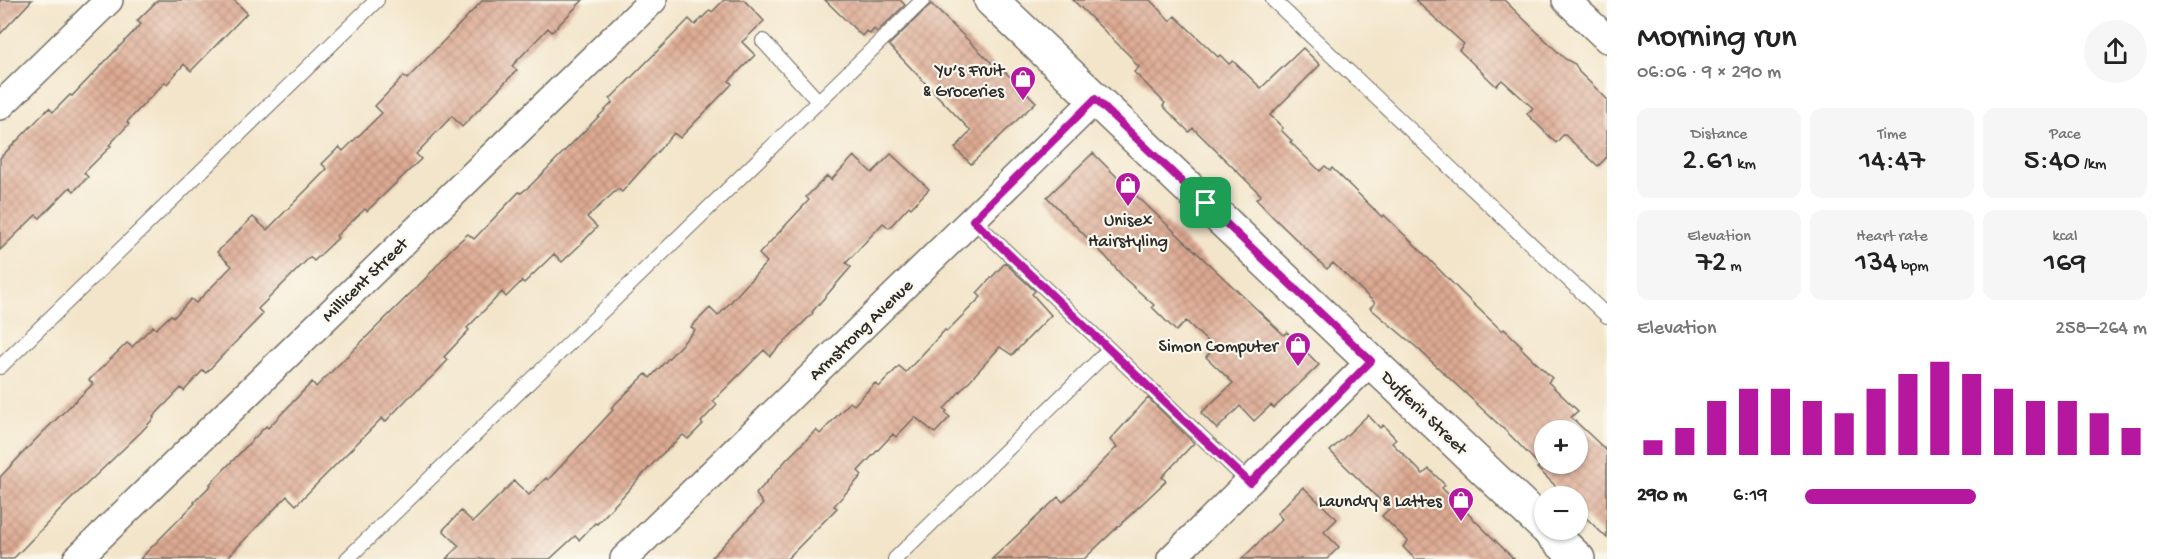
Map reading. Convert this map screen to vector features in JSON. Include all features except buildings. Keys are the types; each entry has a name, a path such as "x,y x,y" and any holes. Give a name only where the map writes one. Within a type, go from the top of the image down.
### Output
{"main road":[{"name":"Dufferin Street","path":"991,0 1534,517"},
{"name":"Dufferin Street","path":"1558,540 1578,559"}],"street":[{"path":"0,106 109,0"},
{"name":"Millicent Street","path":"77,559 653,0"},
{"path":"1566,0 1607,39"},
{"name":"Armstrong Avenue","path":"624,559 1095,99"},
{"path":"1172,559 1371,361"}],"lane":[{"path":"0,367 376,0"},
{"path":"347,559 923,0"},
{"path":"1274,0 1607,316"},
{"path":"763,41 818,101"},
{"path":"973,220 1250,483"},
{"path":"895,559 1109,350"}],"place":[{"name":"Yu’s Fruit & Groceries","path":"1023,102"},
{"name":"Unisex Hairstyling","path":"1128,208"},
{"name":"Simon Computer","path":"1298,368"},
{"name":"Laundry & Lattes","path":"1461,523"}],"route":[{"path":"1095,99 1206,203 1371,361 1250,483 973,220 1095,99"}]}
